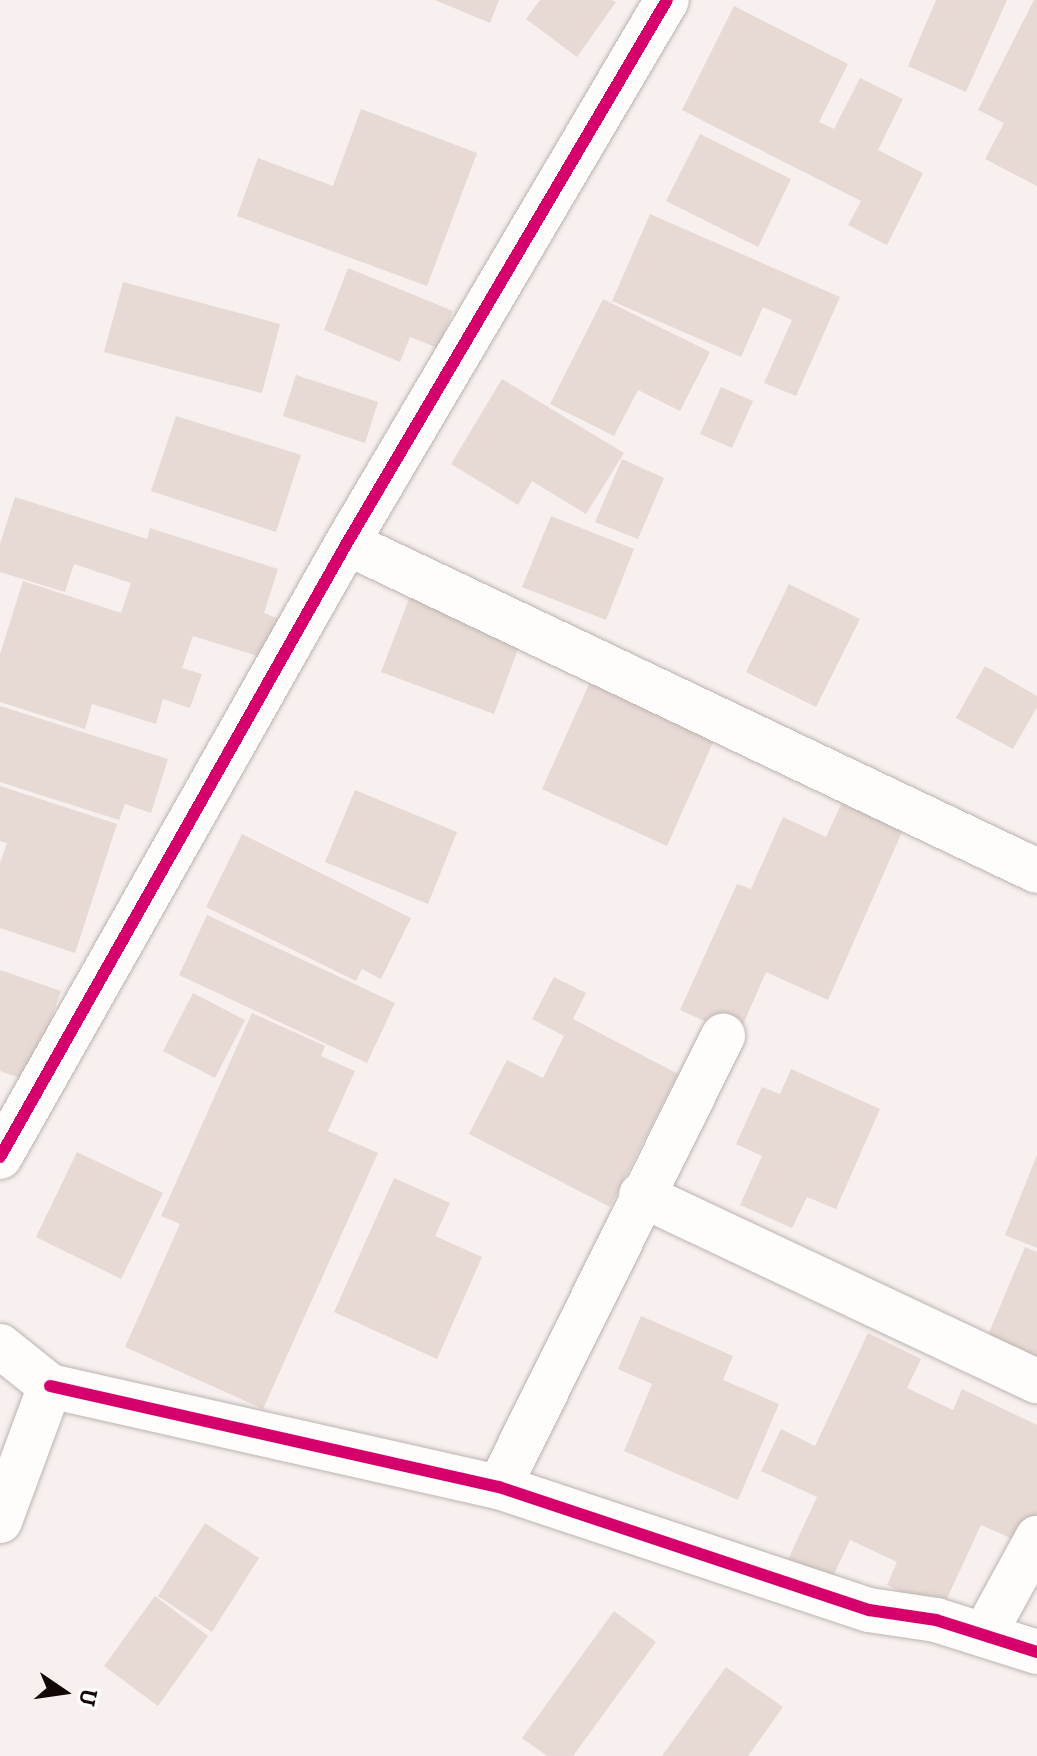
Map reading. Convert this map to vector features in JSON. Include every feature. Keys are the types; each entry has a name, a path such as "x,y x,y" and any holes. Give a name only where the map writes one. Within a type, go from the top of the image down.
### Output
{"street":[{"path":"0,1157 347,543 667,0"},
{"path":"347,543 1037,871"},
{"path":"499,1487 641,1195 723,1036"},
{"path":"641,1195 1037,1381"},
{"path":"0,1346 50,1386 499,1487 869,1610 936,1620 1037,1652"},
{"path":"0,1521 50,1386"},
{"path":"984,1635 1037,1538"}],"building":[{"path":"435,0 499,0 490,23"},
{"path":"540,0 616,2 577,57 526,19"},
{"path":"936,0 1007,0 966,92 908,66"},
{"path":"1034,0 1037,0 1037,186 985,159 1004,123 978,110"},
{"path":"734,6 848,64 819,122 834,129 860,78 903,99 878,150 923,173 887,245 848,225 861,201 682,110"},
{"path":"361,109 477,153 427,286 237,216 258,158 333,186"},
{"path":"700,134 791,179 758,247 666,201"},
{"path":"650,214 840,297 796,396 764,383 792,320 763,307 741,357 612,301"},
{"path":"348,268 453,311 438,348 410,337 400,362 324,330"},
{"path":"123,282 280,324 262,393 104,352"},
{"path":"603,299 710,352 680,411 638,390 614,436 550,404"},
{"path":"296,375 378,402 365,443 283,416"},
{"path":"502,379 624,453 586,514 532,481 518,505 451,464"},
{"path":"721,387 753,401 732,448 700,434"},
{"path":"176,416 301,455 276,532 151,491"},
{"path":"622,459 664,478 638,539 595,522"},
{"path":"15,497 147,539 150,528 278,569 264,613 280,619 267,659 193,636 182,668 202,674 190,708 163,699 156,724 92,704 85,729 0,702 0,654 23,581 121,613 131,583 74,564 65,592 0,572 0,544"},
{"path":"551,516 634,549 606,620 522,587"},
{"path":"789,584 860,619 816,707 746,672"},
{"path":"412,591 524,633 494,714 381,672"},
{"path":"985,666 1037,696 1037,707 1013,749 956,718"},
{"path":"590,682 715,738 667,846 542,789"},
{"path":"0,706 168,759 151,813 125,804 119,820 0,782"},
{"path":"0,786 117,824 75,953 0,928 0,863 7,843 0,841"},
{"path":"355,790 457,832 428,904 325,862"},
{"path":"845,796 906,823 828,1000 766,972 738,1036 680,1010 737,884 751,889 783,817 826,837"},
{"path":"242,834 411,918 381,979 362,969 356,981 206,907"},
{"path":"207,915 395,1003 367,1063 179,975"},
{"path":"0,970 61,991 29,1081 0,1071"},
{"path":"554,977 586,993 573,1019 678,1074 610,1207 469,1134 507,1060 543,1078 564,1036 532,1019"},
{"path":"193,993 245,1020 215,1078 163,1051"},
{"path":"252,1013 325,1046 321,1056 355,1071 328,1131 378,1153 263,1409 125,1347 180,1224 161,1216"},
{"path":"791,1069 880,1109 836,1209 807,1197 792,1228 740,1205 762,1156 736,1144 762,1087 780,1094"},
{"path":"77,1152 163,1193 121,1279 36,1237"},
{"path":"1037,1155 1037,1248 1005,1235"},
{"path":"394,1178 450,1203 435,1236 482,1257 437,1359 334,1312"},
{"path":"1025,1247 1037,1252 1037,1363 985,1342"},
{"path":"641,1316 733,1356 723,1380 779,1404 738,1500 624,1451 652,1384 618,1369"},
{"path":"868,1333 921,1359 907,1388 953,1410 962,1389 1037,1425 1037,1517 1024,1544 981,1525 941,1611 887,1585 897,1562 850,1540 829,1585 786,1564 817,1497 761,1471 781,1429 815,1446"},
{"path":"205,1523 259,1558 212,1632 158,1596"},
{"path":"155,1596 208,1636 158,1706 104,1666"},
{"path":"614,1611 656,1642 573,1756 547,1756 522,1738"},
{"path":"726,1667 783,1707 748,1756 662,1756"}],"cycle path":[{"path":"0,1157 347,543 667,0"},
{"path":"50,1386 499,1487 869,1610 936,1620 1037,1652"}]}
